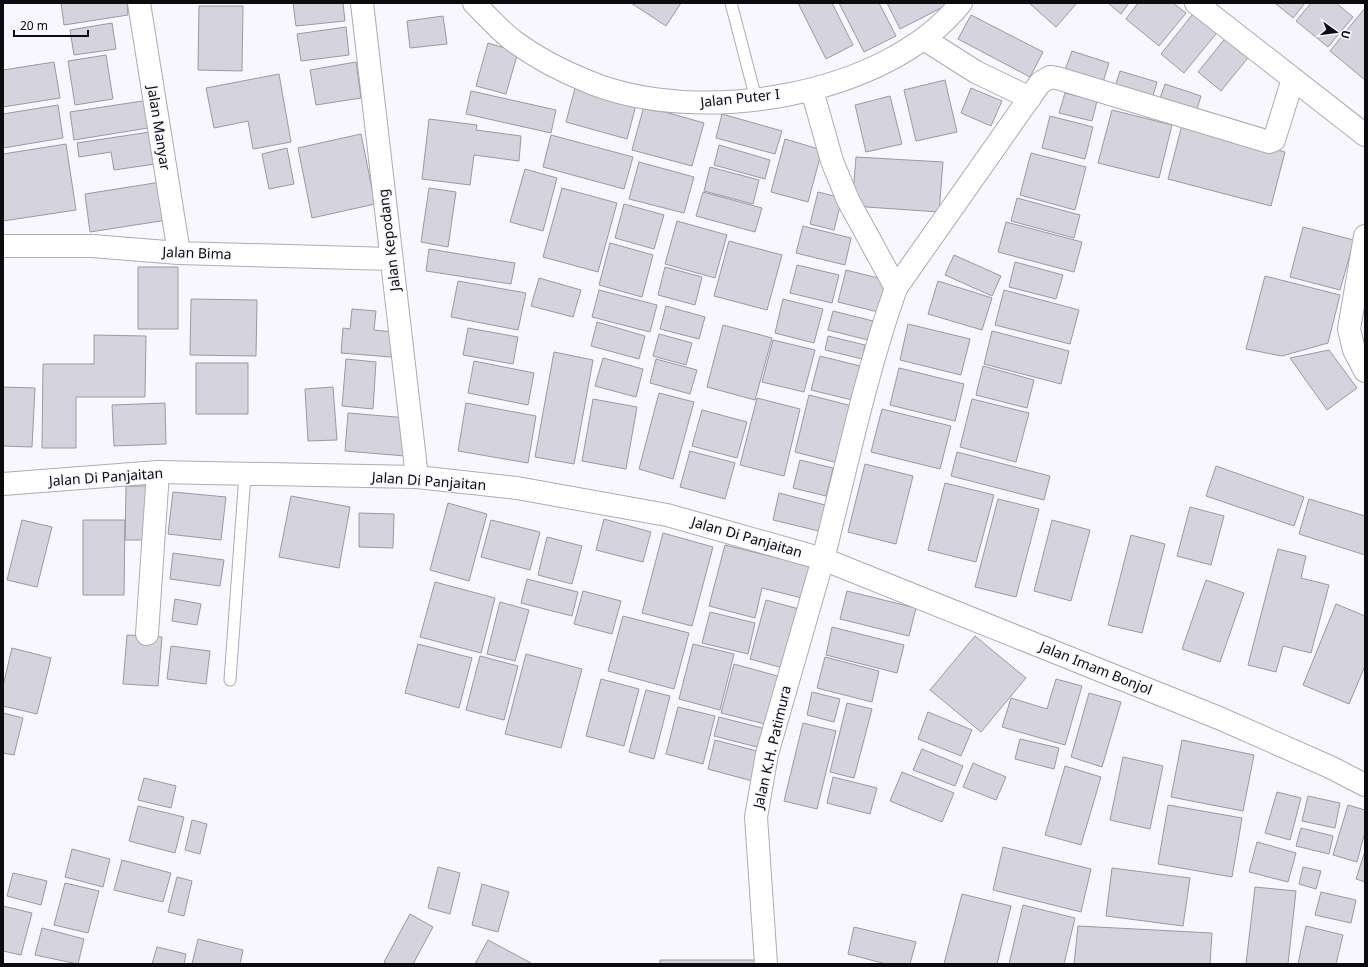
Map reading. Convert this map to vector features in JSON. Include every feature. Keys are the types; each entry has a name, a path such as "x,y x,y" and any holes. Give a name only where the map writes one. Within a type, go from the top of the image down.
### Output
{"street":[{"name":"Jalan Manyar","path":"139,3 179,253"},
{"name":"Jalan Kepodang","path":"362,3 416,477"},
{"name":"Jalan Puter I","path":"474,3 515,42 552,65 591,83 636,96 678,102 716,104 812,90 878,65 924,39 952,14 961,3"},
{"path":"1196,3 1365,135"},
{"path":"924,39 976,72 1030,98"},
{"name":"Jalan K.H. Patimura","path":"766,964 756,817 767,754 823,559 885,318 896,288 1040,83 1050,77 1269,142 1274,140 1293,79"},
{"path":"812,90 832,161 848,200 896,288"},
{"path":"1365,236 1362,273 1349,329 1354,350 1365,371"},
{"name":"Jalan Bima","path":"3,246 92,246 179,253 391,259"},
{"path":"147,634 158,472"},
{"name":"Jalan Di Panjaitan","path":"3,484 158,472 416,477 518,488 667,515 823,559"},
{"name":"Jalan Imam Bonjol","path":"823,559 1219,718 1330,767 1365,785"}],"lane":[{"path":"731,3 756,99"},
{"path":"230,680 245,474"}],"building":[{"path":"61,3 127,3 128,15 64,25"},
{"path":"293,3 343,3 345,21 296,26"},
{"path":"631,3 681,3 666,26"},
{"path":"798,3 832,3 853,45 826,59"},
{"path":"839,3 879,3 896,36 864,52"},
{"path":"887,3 951,3 900,29"},
{"path":"1029,3 1077,3 1056,27"},
{"path":"1108,3 1129,3 1121,14"},
{"path":"1138,3 1173,3 1186,13 1159,46 1126,19"},
{"path":"1275,3 1305,3 1293,18"},
{"path":"1311,3 1336,3 1353,17 1328,47 1296,21"},
{"path":"199,6 243,6 242,71 198,70"},
{"path":"1365,8 1365,80 1330,51"},
{"path":"1196,10 1220,29 1184,73 1161,54"},
{"path":"971,15 1043,52 1030,77 958,39"},
{"path":"443,16 447,44 410,48 407,21"},
{"path":"112,23 116,49 74,55 70,30"},
{"path":"346,27 349,55 301,61 297,34"},
{"path":"1228,35 1251,54 1221,91 1198,72"},
{"path":"488,43 518,52 506,94 476,86"},
{"path":"1072,51 1109,63 1103,82 1065,70"},
{"path":"106,55 113,99 75,105 68,61"},
{"path":"54,62 60,98 3,107 3,70"},
{"path":"356,62 361,98 316,105 310,70"},
{"path":"1120,71 1157,82 1151,102 1114,90"},
{"path":"279,74 291,142 253,149 248,121 214,128 206,88"},
{"path":"945,80 957,132 916,141 904,90"},
{"path":"1165,84 1201,96 1195,115 1158,104"},
{"path":"575,88 636,105 627,139 566,122"},
{"path":"971,88 1002,101 991,126 961,113"},
{"path":"471,91 556,110 551,133 466,114"},
{"path":"1065,93 1097,101 1092,121 1059,113"},
{"path":"890,96 902,144 866,152 855,105"},
{"path":"149,100 154,127 74,140 70,112"},
{"path":"58,105 63,138 3,148 3,114"},
{"path":"644,106 704,123 692,166 632,150"},
{"path":"1112,110 1172,125 1159,178 1098,163"},
{"path":"722,114 782,131 775,154 716,138"},
{"path":"1050,116 1093,127 1085,159 1042,148"},
{"path":"429,119 477,125 476,130 521,136 519,161 474,155 470,185 422,179"},
{"path":"1182,125 1285,152 1271,206 1168,179"},
{"path":"150,132 155,164 114,170 111,152 79,157 77,143"},
{"path":"361,134 375,204 312,218 298,148"},
{"path":"551,135 633,157 624,189 543,167"},
{"path":"785,139 822,150 808,202 771,192"},
{"path":"66,144 76,210 3,221 3,154"},
{"path":"719,145 770,160 765,179 714,165"},
{"path":"287,148 294,184 269,189 262,154"},
{"path":"1031,153 1086,167 1075,210 1020,195"},
{"path":"856,157 943,162 939,212 852,206"},
{"path":"639,162 694,177 684,213 629,199"},
{"path":"710,167 759,180 753,204 704,191"},
{"path":"525,169 557,178 543,231 510,222"},
{"path":"161,182 167,220 90,232 85,194"},
{"path":"429,188 456,192 448,247 421,242"},
{"path":"562,188 617,203 598,272 543,257"},
{"path":"703,192 762,208 755,232 696,216"},
{"path":"818,192 842,198 834,230 810,224"},
{"path":"1017,198 1080,215 1074,238 1011,221"},
{"path":"624,204 664,215 654,249 615,238"},
{"path":"677,221 727,235 715,278 665,264"},
{"path":"1006,222 1082,242 1074,272 998,252"},
{"path":"803,226 851,238 845,265 796,253"},
{"path":"1303,227 1354,240 1340,290 1290,277"},
{"path":"729,241 782,255 767,310 714,296"},
{"path":"610,243 653,255 642,297 599,285"},
{"path":"429,249 515,263 511,284 426,271"},
{"path":"954,255 1001,276 992,296 945,275"},
{"path":"1015,262 1063,275 1056,299 1009,287"},
{"path":"797,265 839,275 832,303 790,293"},
{"path":"138,267 178,267 178,329 138,329"},
{"path":"665,267 702,277 695,305 658,295"},
{"path":"846,270 886,280 878,312 838,302"},
{"path":"1265,276 1340,295 1328,343 1282,356 1246,349"},
{"path":"539,278 581,290 573,317 531,306"},
{"path":"458,281 526,293 518,330 451,317"},
{"path":"938,281 992,298 982,330 928,314"},
{"path":"599,290 657,305 650,332 592,317"},
{"path":"1004,290 1079,310 1070,344 995,325"},
{"path":"191,299 257,300 256,356 190,355"},
{"path":"783,299 823,309 814,343 775,333"},
{"path":"666,306 705,317 699,339 660,329"},
{"path":"352,309 376,311 374,330 393,332 391,357 341,353 343,328 350,329"},
{"path":"833,311 873,321 868,340 828,330"},
{"path":"597,322 645,336 639,359 591,346"},
{"path":"908,324 970,339 961,375 900,360"},
{"path":"723,325 772,338 755,400 707,387"},
{"path":"468,328 518,337 513,364 463,355"},
{"path":"992,331 1069,351 1061,384 984,364"},
{"path":"659,334 692,343 686,365 653,356"},
{"path":"94,335 146,336 145,397 76,397 76,448 42,448 43,364 94,364"},
{"path":"828,336 865,345 862,359 825,350"},
{"path":"773,340 815,350 804,392 762,382"},
{"path":"1329,350 1357,388 1327,410 1290,358"},
{"path":"554,352 593,360 574,464 535,457"},
{"path":"820,356 860,366 852,400 811,390"},
{"path":"603,358 643,369 636,397 595,386"},
{"path":"346,359 376,362 373,409 342,406"},
{"path":"656,359 697,370 690,394 650,383"},
{"path":"474,361 534,373 528,405 468,393"},
{"path":"196,363 248,363 248,414 196,414"},
{"path":"983,366 1034,380 1027,408 976,395"},
{"path":"899,368 964,384 955,421 890,405"},
{"path":"3,387 35,388 32,447 3,446"},
{"path":"333,387 337,440 308,441 305,389"},
{"path":"659,393 694,402 673,479 639,469"},
{"path":"809,395 852,406 838,463 795,452"},
{"path":"757,398 800,409 784,476 740,465"},
{"path":"593,399 637,407 626,469 582,461"},
{"path":"972,399 1029,413 1016,462 960,447"},
{"path":"165,403 166,444 114,446 112,405"},
{"path":"466,403 536,416 528,463 458,451"},
{"path":"882,409 951,426 940,469 871,452"},
{"path":"702,410 747,422 737,458 692,446"},
{"path":"348,413 408,418 405,456 345,451"},
{"path":"690,451 735,463 725,499 680,487"},
{"path":"957,452 1050,476 1044,500 951,476"},
{"path":"800,460 833,468 826,496 793,488"},
{"path":"865,464 913,476 896,544 848,532"},
{"path":"1216,466 1304,497 1294,526 1206,496"},
{"path":"945,483 994,495 976,562 928,550"},
{"path":"126,486 151,486 151,540 125,540"},
{"path":"173,492 226,497 221,540 168,534"},
{"path":"779,493 829,506 823,532 773,520"},
{"path":"291,496 350,507 339,568 279,557"},
{"path":"998,499 1039,509 1016,597 975,587"},
{"path":"1309,499 1365,516 1365,555 1299,534"},
{"path":"448,503 487,514 469,581 430,570"},
{"path":"1190,507 1224,516 1211,565 1177,556"},
{"path":"359,513 394,514 393,548 359,547"},
{"path":"604,519 651,532 643,562 596,550"},
{"path":"22,520 52,527 37,587 7,580"},
{"path":"83,520 125,520 124,595 83,595"},
{"path":"491,520 540,532 530,570 481,557"},
{"path":"1052,520 1090,530 1071,601 1034,591"},
{"path":"663,533 713,547 692,626 642,613"},
{"path":"1131,535 1165,544 1142,633 1108,625"},
{"path":"547,537 582,546 572,584 538,575"},
{"path":"725,545 810,566 802,598 762,588 755,618 709,606"},
{"path":"1278,549 1306,556 1301,578 1329,585 1311,653 1283,646 1276,672 1248,665"},
{"path":"173,553 224,560 220,586 170,579"},
{"path":"527,579 578,592 572,616 521,603"},
{"path":"1206,580 1244,593 1220,662 1182,649"},
{"path":"435,582 495,598 481,653 420,637"},
{"path":"583,591 621,601 612,634 574,624"},
{"path":"847,591 916,608 909,636 840,619"},
{"path":"175,599 201,604 197,625 172,621"},
{"path":"766,600 799,609 783,668 750,659"},
{"path":"500,602 529,610 515,661 487,654"},
{"path":"1336,604 1365,616 1365,666 1349,704 1303,685"},
{"path":"710,612 755,623 748,654 702,643"},
{"path":"623,616 689,633 674,689 608,671"},
{"path":"832,627 904,645 897,673 826,655"},
{"path":"127,635 162,637 158,686 123,684"},
{"path":"975,636 1026,678 981,732 930,690"},
{"path":"418,644 472,658 459,708 405,693"},
{"path":"693,644 734,654 720,710 679,699"},
{"path":"171,646 210,651 206,684 167,679"},
{"path":"12,648 51,658 37,714 3,706 3,686"},
{"path":"526,654 582,669 561,748 505,734"},
{"path":"480,656 518,666 504,720 466,710"},
{"path":"825,657 879,671 872,702 817,688"},
{"path":"734,664 781,677 769,725 721,713"},
{"path":"601,679 639,689 624,746 586,736"},
{"path":"1056,679 1082,686 1065,745 1002,727 1011,698 1047,709"},
{"path":"646,690 670,696 654,759 629,752"},
{"path":"812,692 840,699 834,722 807,715"},
{"path":"1089,693 1121,702 1102,767 1071,757"},
{"path":"847,703 872,709 854,778 830,772"},
{"path":"678,707 715,716 703,764 666,754"},
{"path":"928,712 972,730 961,756 918,739"},
{"path":"3,713 23,718 14,755 3,753"},
{"path":"719,717 766,729 761,748 714,736"},
{"path":"803,723 836,731 817,809 784,801"},
{"path":"1020,739 1059,748 1054,769 1015,759"},
{"path":"715,740 764,753 756,782 708,769"},
{"path":"1182,740 1254,755 1243,811 1171,797"},
{"path":"922,749 963,766 955,786 913,770"},
{"path":"1123,757 1163,766 1150,829 1110,820"},
{"path":"973,763 1006,777 996,800 963,787"},
{"path":"1065,766 1101,777 1081,845 1045,835"},
{"path":"902,772 954,793 942,822 890,801"},
{"path":"833,777 877,788 870,814 827,803"},
{"path":"144,778 176,786 171,808 138,800"},
{"path":"1277,792 1301,798 1290,840 1265,833"},
{"path":"1308,796 1340,803 1335,828 1302,821"},
{"path":"1168,805 1242,818 1232,877 1158,864"},
{"path":"1348,805 1365,810 1365,832 1357,862 1333,855"},
{"path":"138,806 184,817 175,853 129,841"},
{"path":"192,820 207,824 200,854 185,850"},
{"path":"1301,828 1333,836 1329,854 1296,846"},
{"path":"1257,842 1296,853 1288,882 1249,872"},
{"path":"1003,847 1091,869 1081,912 993,890"},
{"path":"72,849 110,859 103,887 65,877"},
{"path":"1365,851 1365,882 1356,879"},
{"path":"122,860 171,873 163,902 114,890"},
{"path":"438,867 460,873 450,914 428,908"},
{"path":"1303,867 1321,871 1316,889 1299,884"},
{"path":"1112,868 1190,878 1183,926 1106,916"},
{"path":"13,873 47,881 41,905 7,896"},
{"path":"177,877 192,881 184,916 168,912"},
{"path":"65,883 99,891 88,933 54,925"},
{"path":"482,884 509,892 498,932 472,925"},
{"path":"1255,887 1296,891 1288,964 1246,964"},
{"path":"1321,892 1356,900 1351,923 1315,915"},
{"path":"962,894 1011,906 997,964 944,964"},
{"path":"1023,905 1075,918 1064,964 1009,964"},
{"path":"3,906 32,913 21,955 3,951"},
{"path":"410,914 433,927 413,964 387,964 384,962"},
{"path":"1078,926 1212,933 1210,964 1074,964"},
{"path":"1306,926 1343,935 1336,964 1298,964"},
{"path":"854,927 916,942 910,964 886,964 848,954"},
{"path":"42,928 84,939 78,964 35,955"},
{"path":"198,939 243,950 240,964 192,964"},
{"path":"488,940 531,963 531,964 475,964"},
{"path":"157,947 186,954 184,964 152,964"},
{"path":"660,960 756,960 756,964 660,964"}]}
